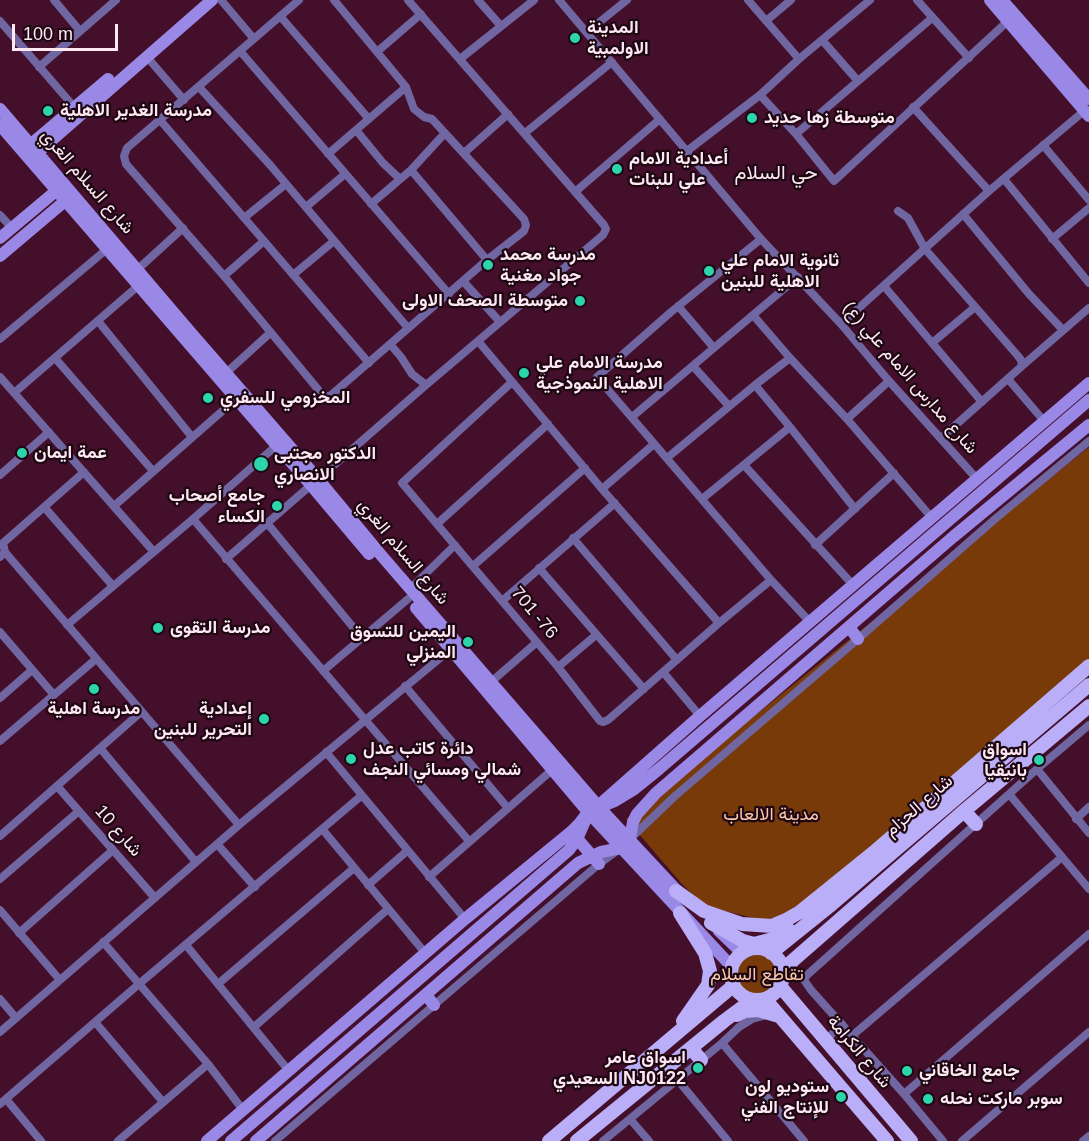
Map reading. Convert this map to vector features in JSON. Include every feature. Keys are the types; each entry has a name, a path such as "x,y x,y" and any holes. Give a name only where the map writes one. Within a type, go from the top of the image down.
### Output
{"main road":[{"path":"676,891 704,911 742,924 772,926 786,920 800,912 873,853 1089,666"},
{"name":"شارع الحزام","path":"771,953 832,904 1089,685"},
{"path":"1072,699 1072,709 1076,712 1085,709"},
{"name":"شارع الحزام","path":"782,970 1085,709"},
{"path":"1049,719 1054,718 1058,721 1060,730"},
{"path":"919,811 938,813"},
{"path":"964,811 976,824"},
{"path":"711,923 743,941 754,944 773,939 832,904"},
{"path":"671,1038 708,985 710,971 705,953 680,913"},
{"path":"577,1141 724,1021 758,999 776,991 780,986 782,970 771,953 757,948 742,953 735,959 731,974 733,986 741,995 758,999"},
{"path":"796,957 790,981 796,1005"},
{"path":"549,1141 733,986"},
{"name":"شارع الكرامة","path":"780,986 911,1141"},
{"name":"شارع الكرامة","path":"758,999 779,1016 887,1141"},
{"path":"724,1021 750,1010 779,1016"},
{"path":"691,1048 701,1060"},
{"path":"566,1127 574,1124 581,1129 580,1133 570,1141"}],"street":[{"path":"54,0 81,31"},
{"path":"39,67 116,0"},
{"path":"34,149 75,108 200,0"},
{"path":"34,149 147,57 212,0"},
{"path":"221,0 254,39"},
{"path":"299,0 127,148 124,156 126,164 326,396 334,394 487,260 524,231 526,225 524,219 432,119 414,110 406,87 334,0"},
{"path":"226,559 603,235 606,230 525,133 408,0"},
{"path":"478,0 501,26"},
{"path":"460,59 534,0"},
{"name":"شارع مدارس الامام علي (ع)","path":"559,0 761,239 841,324 977,479"},
{"path":"586,32 627,0"},
{"path":"748,0 799,59"},
{"path":"766,21 791,0"},
{"path":"687,151 760,95 870,0"},
{"path":"917,0 969,58"},
{"path":"841,324 989,191 1043,145 1087,113 990,0"},
{"path":"1002,0 1087,93"},
{"path":"378,51 421,14"},
{"path":"280,16 369,119"},
{"path":"796,134 932,18"},
{"path":"0,21 75,108"},
{"path":"760,95 796,134 834,182 1008,21"},
{"path":"822,40 858,81"},
{"path":"240,51 449,294"},
{"path":"147,57 184,100"},
{"path":"525,133 612,62"},
{"path":"199,87 306,207 408,328"},
{"path":"328,154 406,87"},
{"path":"913,108 989,191"},
{"name":"شارع السلام الغري","path":"0,109 138,269 236,399 277,445 315,482"},
{"path":"465,153 508,114"},
{"path":"575,192 660,119"},
{"path":"160,120 369,363"},
{"name":"شارع السلام الغري","path":"0,125 138,286 226,373 377,558 491,682 500,701 552,770 593,809"},
{"path":"356,130 383,163 400,179"},
{"path":"371,204 411,170 444,133"},
{"path":"1043,145 1089,200"},
{"path":"411,170 487,260"},
{"path":"306,207 345,174"},
{"path":"1004,179 1089,283"},
{"path":"244,218 286,184"},
{"path":"0,238 56,190"},
{"path":"0,256 65,201"},
{"path":"1052,239 1089,208"},
{"path":"898,211 908,218 925,249 1018,356 1022,366"},
{"path":"963,214 1029,294 1063,330"},
{"path":"0,215 12,228"},
{"path":"138,269 183,228"},
{"path":"761,239 678,306 597,377 810,622"},
{"path":"224,276 264,241"},
{"path":"293,275 334,242"},
{"path":"0,339 107,249"},
{"path":"632,417 798,277"},
{"path":"463,281 500,322"},
{"path":"14,393 138,286"},
{"path":"884,286 982,402"},
{"path":"678,306 714,348"},
{"path":"932,343 975,307"},
{"path":"940,438 1089,308"},
{"path":"753,315 932,518"},
{"path":"98,321 192,437"},
{"path":"226,373 270,333"},
{"path":"478,341 602,489 719,623"},
{"path":"390,344 412,374 426,385"},
{"path":"55,358 153,471"},
{"path":"667,458 790,358"},
{"path":"693,366 729,406"},
{"path":"0,377 154,552"},
{"path":"1008,379 1044,421"},
{"path":"847,419 890,381"},
{"name":"701 -76","path":"512,382 402,483 558,667 600,721 606,722 644,689"},
{"path":"231,1141 568,850 574,836 593,809 810,622 834,610 853,585 1089,383"},
{"path":"754,386 790,427 855,509"},
{"path":"114,506 236,399"},
{"path":"593,809 615,801 633,790 834,610 1089,400"},
{"path":"1065,421 1066,432 1071,436 1077,435"},
{"path":"437,524 548,424"},
{"path":"625,843 637,814 656,793 953,537 1089,425"},
{"path":"702,500 790,427"},
{"path":"0,475 49,432"},
{"path":"275,1141 434,1005 596,860 601,852 625,843 675,796 995,519 1089,441"},
{"path":"602,489 654,444"},
{"path":"1038,444 1049,448 1048,459"},
{"path":"67,625 277,445"},
{"path":"744,465 853,585"},
{"path":"473,566 585,468"},
{"path":"84,472 3,543 2,554 67,625 239,825"},
{"path":"816,545 894,474"},
{"path":"502,601 615,503"},
{"path":"45,508 113,586"},
{"path":"192,519 469,842"},
{"path":"267,523 362,638"},
{"path":"573,538 677,660"},
{"path":"323,671 409,594 455,545"},
{"path":"539,568 644,689 771,579"},
{"name":"شارع السلام الغري","path":"409,594 451,649 500,701 593,809 625,843 742,953"},
{"path":"849,627 858,639"},
{"path":"0,632 54,695"},
{"path":"558,667 596,635"},
{"path":"491,682 537,642"},
{"path":"0,1032 239,825 451,649"},
{"path":"0,741 96,659"},
{"path":"0,698 33,670"},
{"path":"663,672 700,716"},
{"path":"405,686 507,807"},
{"path":"0,836 141,712"},
{"path":"943,1141 804,980 1009,794 1089,725"},
{"path":"100,748 196,862"},
{"path":"326,752 465,920"},
{"path":"664,764 665,774 675,777"},
{"path":"1037,769 1089,833"},
{"path":"429,877 552,770"},
{"name":"شارع 10","path":"57,786 155,898"},
{"path":"1009,794 1089,890"},
{"path":"41,1141 3,1102 361,796"},
{"path":"1076,819 1089,807"},
{"path":"0,879 79,811"},
{"path":"323,830 426,954"},
{"path":"574,836 596,860"},
{"path":"207,1141 465,920 574,836"},
{"name":"شارع السلام الغري","path":"625,843 680,913 732,968"},
{"path":"217,844 255,887"},
{"path":"20,933 113,850"},
{"path":"368,885 407,850"},
{"path":"853,1035 1062,857"},
{"path":"256,1141 578,863 596,860"},
{"path":"218,984 354,868"},
{"path":"254,1027 388,909"},
{"path":"0,910 60,980"},
{"path":"904,1094 1089,934"},
{"path":"103,942 208,1064 243,1110"},
{"path":"186,945 289,1071"},
{"path":"405,971 415,982"},
{"path":"426,995 434,1005"},
{"path":"0,999 16,1018"},
{"path":"603,1141 740,1027 752,1019 779,1016"},
{"path":"95,1022 163,1102"},
{"path":"826,1040 842,1024"},
{"path":"962,1141 1089,1032"},
{"path":"722,1043 804,1141"},
{"path":"324,1060 325,1071 328,1074 334,1074"},
{"path":"118,1141 208,1064"},
{"path":"303,1079 313,1081 313,1092"},
{"path":"677,1079 728,1141"},
{"path":"630,1119 649,1141"},
{"path":"1083,1141 1089,1136"}],"green space":[{"name":"مدينة الالعاب","path":"1089,447 1089,661 922,805 784,917 762,920 704,906 626,819"},
{"name":"تقاطع السلام","path":"757,954 772,960 778,975 772,990 757,996 742,990 736,975 742,960"}],"place":[{"name":"المدينة الاولمبية","path":"575,38"},
{"name":"مدرسة الغدير الاهلية","path":"48,111"},
{"name":"متوسطة زها حديد","path":"752,118"},
{"name":"أعدادية الامام علي للبنات","path":"617,169"},
{"name":"مدرسة محمد جواد مغنية","path":"488,265"},
{"name":"ثانوية الامام علي الاهلية للبنين","path":"709,271"},
{"name":"متوسطة الصحف الاولى","path":"580,301"},
{"name":"مدرسة الامام علي الاهلية النموذجية","path":"524,373"},
{"name":"المخزومي للسفري","path":"208,398"},
{"name":"عمة ايمان","path":"22,453"},
{"name":"الدكتور مجتبى الانصاري","path":"261,464"},
{"name":"جامع أصحاب الكساء","path":"277,506"},
{"name":"مدرسة التقوى","path":"158,628"},
{"name":"اليمين للتسوق المنزلي","path":"468,642"},
{"name":"مدرسة اهلية","path":"94,689"},
{"name":"إعدادية التحرير للبنين","path":"264,719"},
{"name":"دائرة كاتب عدل شمالي ومسائي النجف","path":"351,759"},
{"name":"اسواق بانيقيا","path":"1039,760"},
{"name":"اسواق عامر السعيدي NJ0122","path":"698,1068"},
{"name":"جامع الخاقاني","path":"907,1071"},
{"name":"ستوديو لون للإنتاج الفني","path":"841,1097"},
{"name":"سوبر ماركت نحله","path":"928,1099"}],"district":[{"name":"حي السلام","path":"776,173"}]}
